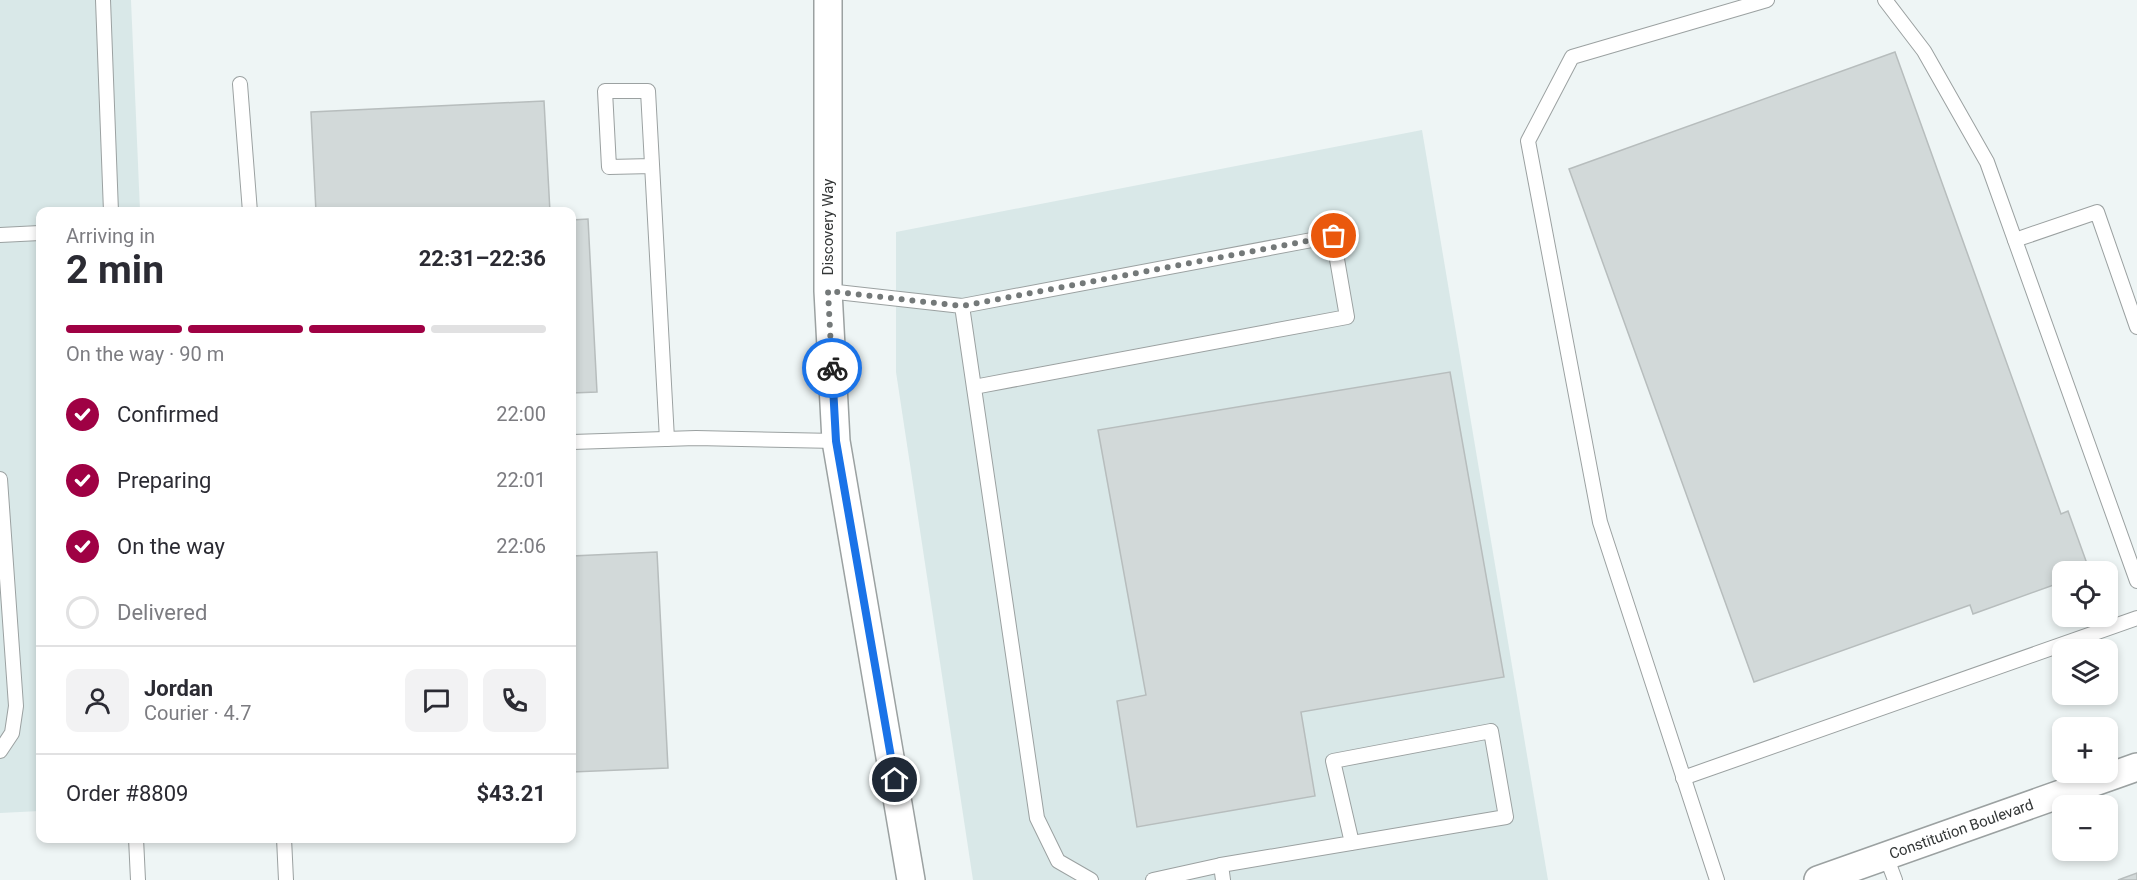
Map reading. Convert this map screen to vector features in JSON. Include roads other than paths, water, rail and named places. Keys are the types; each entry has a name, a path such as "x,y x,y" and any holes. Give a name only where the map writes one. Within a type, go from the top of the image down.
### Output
{"street":[{"name":"Discovery Way","path":"828,0 828,291 836,441 911,880"},
{"name":"Constitution Boulevard","path":"1818,880 1891,868 2136,771"}],"lane":[{"path":"103,0 111,207"},
{"path":"1717,880 1600,522 1528,141 1572,57 1767,0"},
{"path":"1885,0 1924,51 1987,162 2137,581"},
{"path":"240,84 250,207"},
{"path":"652,166 609,167 605,91 648,91 667,439"},
{"path":"2015,240 2097,212 2137,327"},
{"path":"0,235 36,233"},
{"path":"828,291 962,306 1334,236 1347,317 974,387"},
{"path":"962,306 1037,818 1058,861 1091,880"},
{"path":"576,442 667,439 836,441"},
{"path":"0,479 16,706 12,733 0,752"},
{"path":"1683,778 2137,618"},
{"path":"1153,880 1221,865 1506,818 1491,731 1334,761 1352,843"},
{"path":"136,843 138,880"},
{"path":"284,843 286,880"},
{"path":"1221,865 1223,880"}]}
